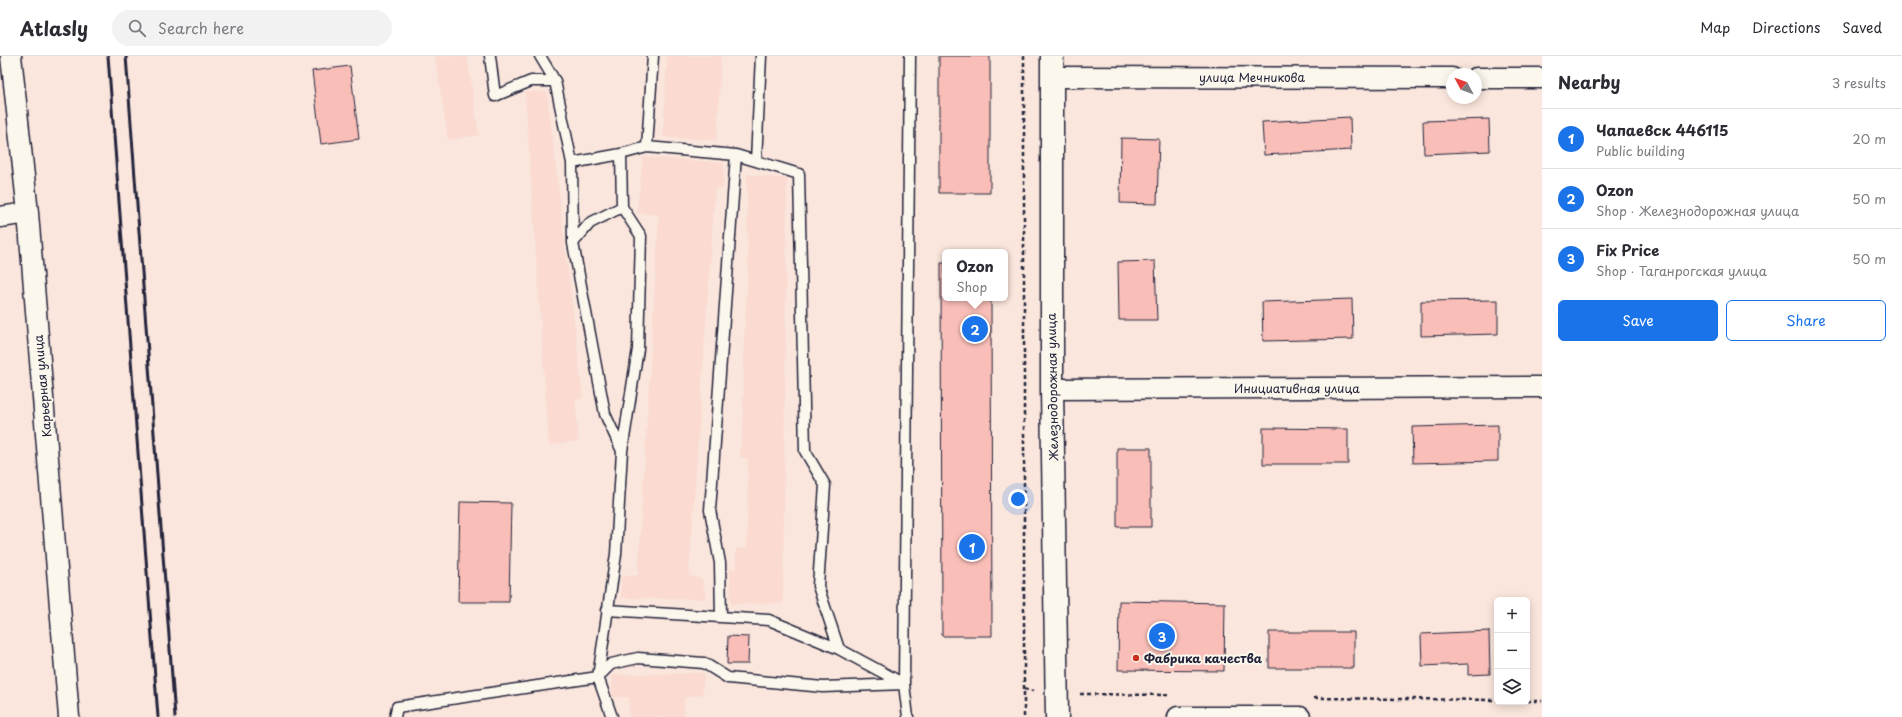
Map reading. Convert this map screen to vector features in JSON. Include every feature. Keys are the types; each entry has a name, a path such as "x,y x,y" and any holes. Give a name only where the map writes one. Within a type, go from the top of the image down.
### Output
{"main road":[{"name":"Железнодорожная улица","path":"1052,66 1052,389 1057,717"}],"street":[{"name":"Карьерная улица","path":"11,56 28,213 69,717"},
{"name":"улица Мечникова","path":"1052,66 1446,78"},
{"path":"1482,78 1542,78"},
{"path":"0,217 28,213"},
{"name":"Инициативная улица","path":"1052,389 1542,387"},
{"path":"1178,717 1300,717"}],"lane":[{"path":"490,56 495,96 531,81 555,81"},
{"path":"540,56 555,81 572,163 573,243 604,414 622,452"},
{"path":"647,147 653,56"},
{"path":"756,161 761,56"},
{"path":"908,717 904,684 910,56"},
{"path":"572,163 621,154 647,147 736,155 799,174 806,451 826,485 818,586 839,649"},
{"path":"612,717 598,677 616,554 622,452 638,348 641,236 622,208 621,154"},
{"path":"721,616 720,562 710,510 736,155"},
{"path":"573,243 590,223 622,208"},
{"path":"607,610 769,620 839,649 904,684"},
{"path":"395,717 397,707 598,677 611,664 638,658 704,663 728,678 823,687 904,684"}],"path":[{"path":"1024,56 1024,717"},
{"path":"1530,701 1542,701"}],"shaded area":[{"path":"435,56 467,56 479,135 448,140"},
{"path":"667,56 721,56 717,140 663,137"},
{"path":"525,92 547,92 583,398 575,400 579,441 549,445"},
{"path":"643,157 724,163 723,188 715,189 689,576 702,579 706,599 621,598 621,577 638,575 659,215 637,213"},
{"path":"747,174 787,179 783,603 731,604 730,569 736,569 736,549 747,548 748,459 740,457 740,450 743,427 744,338 748,274"},
{"path":"704,673 702,694 684,698 684,717 629,717 629,697 611,697 613,675"}],"building":[{"path":"939,56 990,56 990,193 939,193"},
{"path":"350,66 359,139 321,144 312,71"},
{"path":"1350,117 1351,150 1264,155 1262,122"},
{"path":"1489,119 1490,151 1424,154 1423,121"},
{"path":"1121,138 1159,139 1157,204 1120,203"},
{"path":"1155,261 1157,320 1119,320 1118,262"},
{"path":"941,263 942,301 991,301 992,636 942,636"},
{"path":"1352,299 1353,339 1263,341 1262,302"},
{"path":"1498,300 1498,334 1421,336 1421,301"},
{"path":"1498,425 1498,461 1413,463 1412,427"},
{"path":"1263,428 1348,429 1348,464 1263,464"},
{"path":"1117,448 1151,448 1151,527 1117,527"},
{"path":"460,502 511,503 509,602 458,602"},
{"path":"1119,601 1225,603 1224,671 1118,670"},
{"path":"1489,631 1490,674 1468,675 1468,664 1422,666 1421,634"},
{"path":"1269,632 1354,632 1354,668 1269,668"},
{"path":"728,636 749,637 748,664 727,664"}],"railway":[{"path":"108,56 158,717"},
{"path":"126,56 175,717"}],"place":[{"name":"Ozon","path":"975,329"},
{"name":"Чапаевск 446115","path":"972,547"},
{"name":"Fix Price","path":"1162,636"},
{"name":"Фабрика качества","path":"1136,658"}]}
